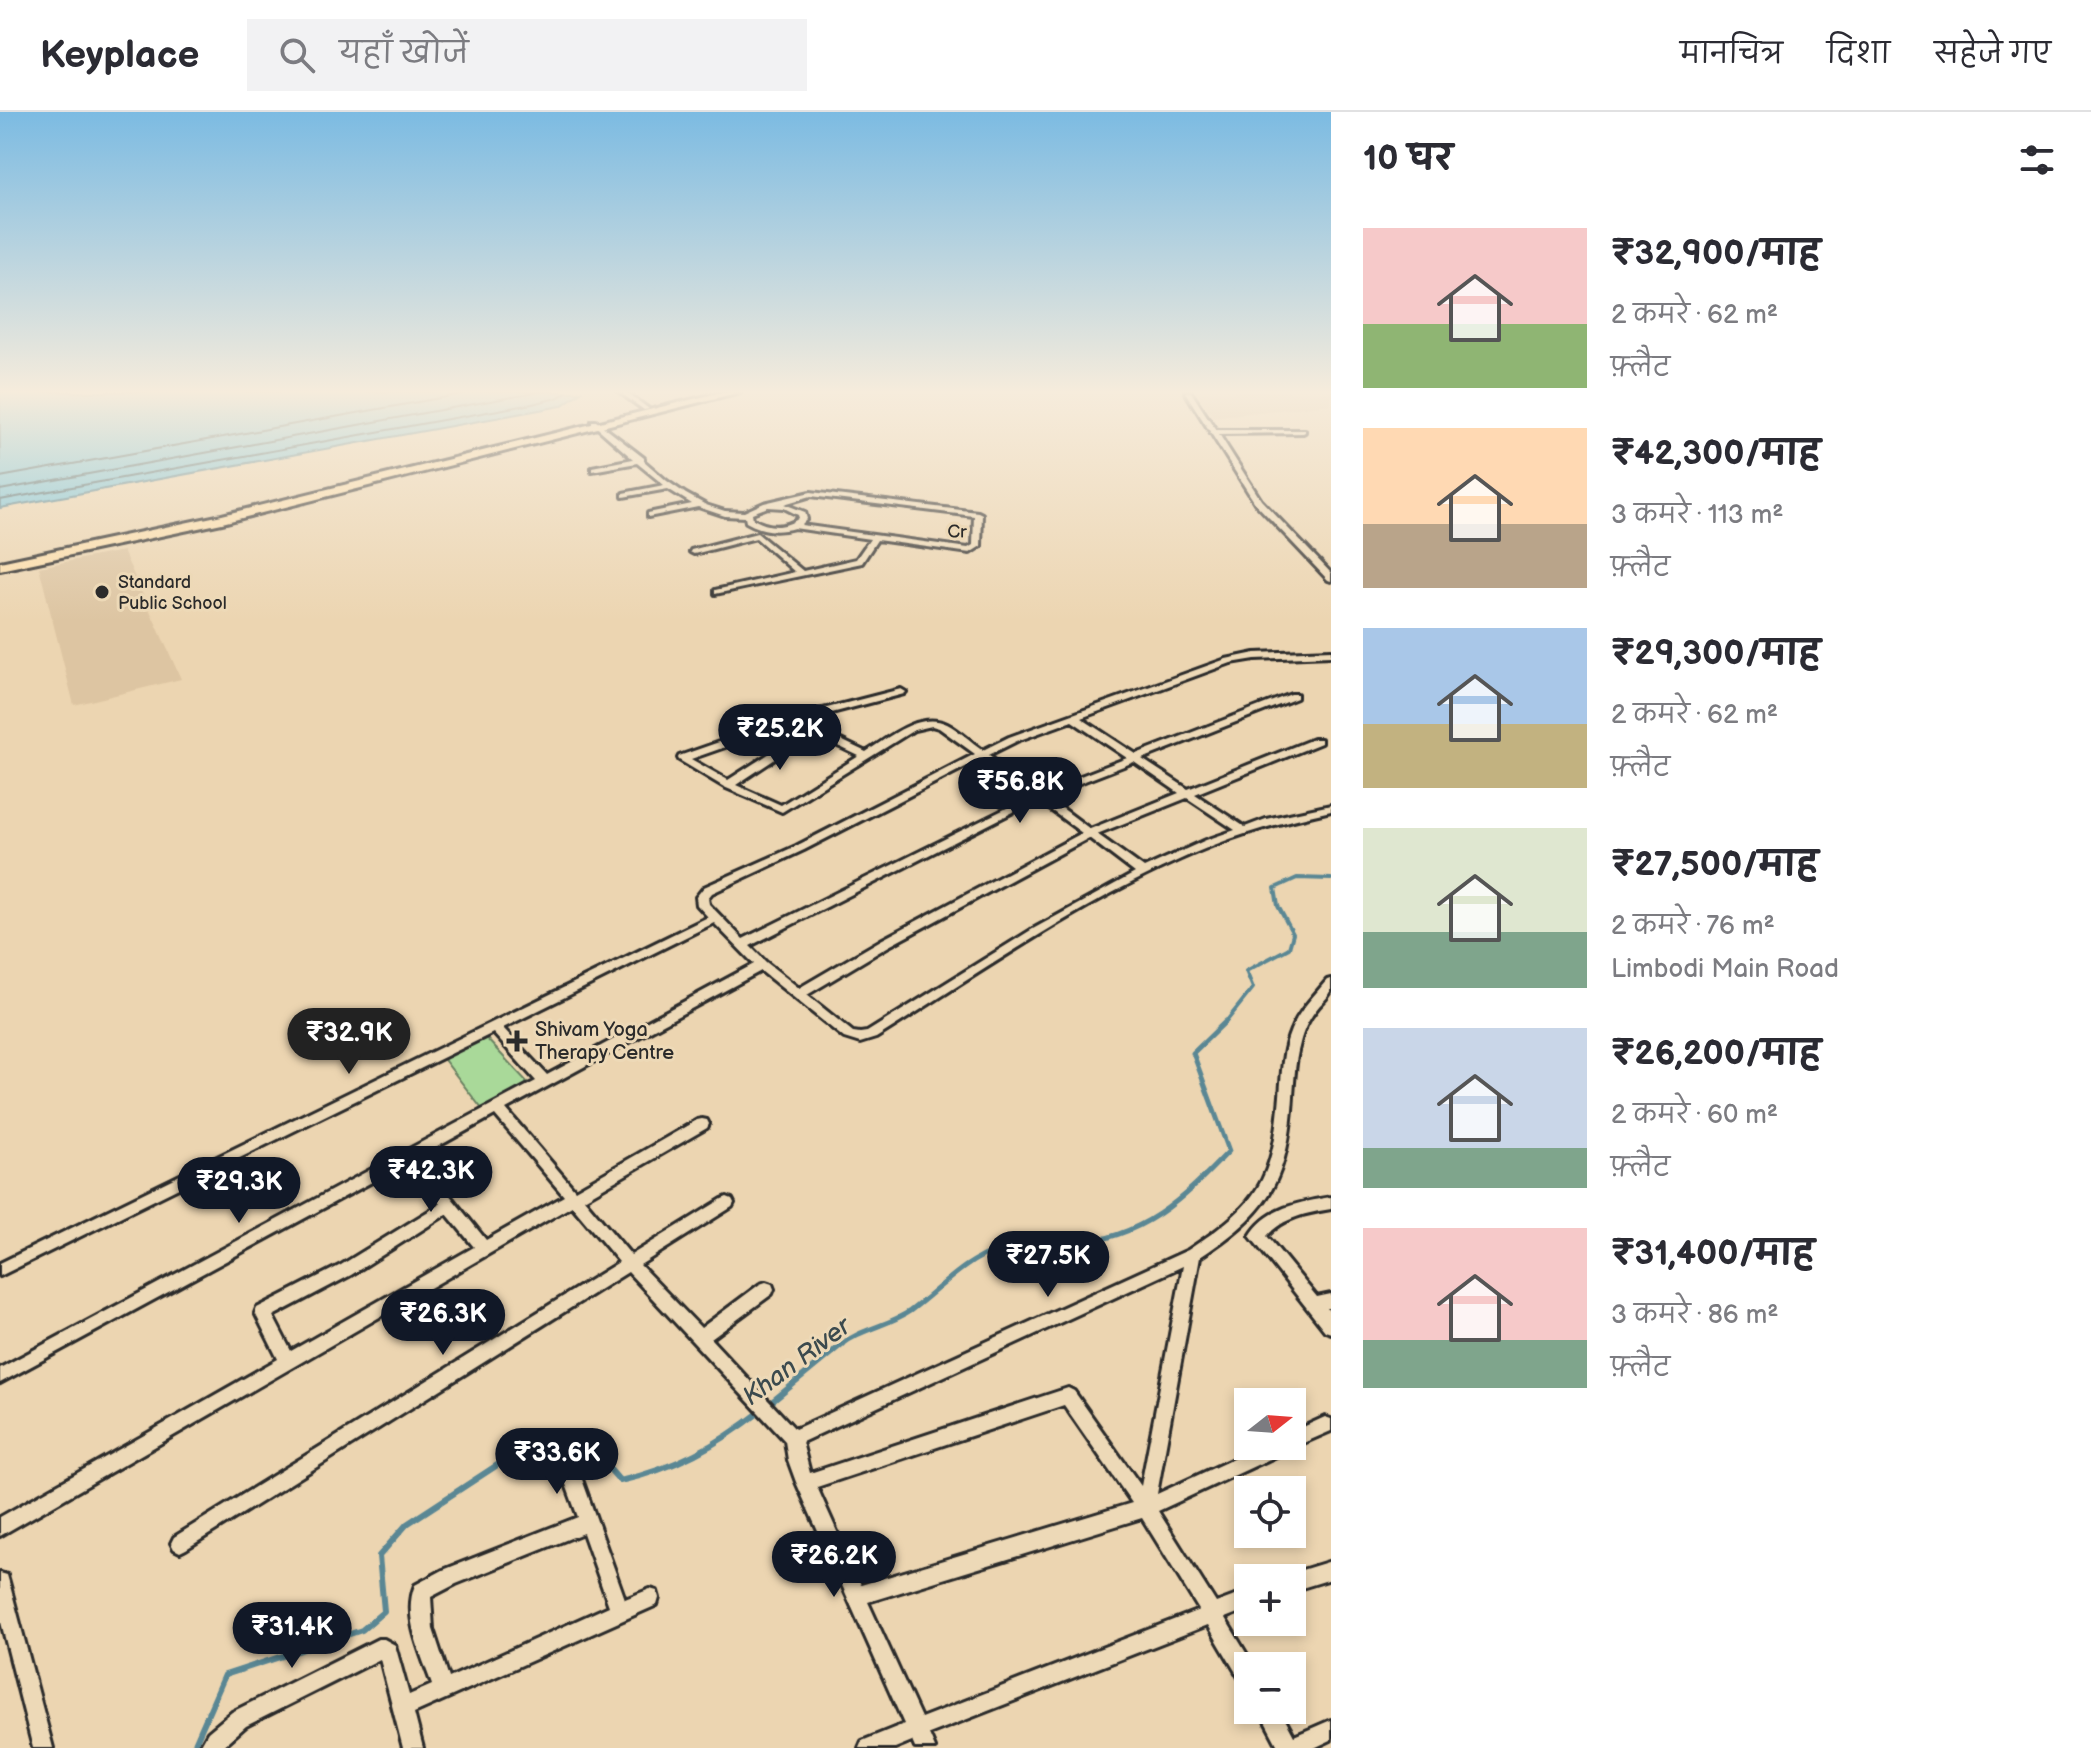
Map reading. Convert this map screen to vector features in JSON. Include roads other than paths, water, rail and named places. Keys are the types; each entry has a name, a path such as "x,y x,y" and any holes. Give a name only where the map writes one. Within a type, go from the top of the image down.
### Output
{"main road":[{"path":"0,560 209,517 412,468"},
{"path":"0,566 222,519 422,468"}],"street":[{"path":"651,468 696,505 729,514 747,515 755,507 774,504 791,507 802,514 801,522 794,526"},
{"path":"1238,468 1258,501 1331,578"},
{"path":"626,495 671,486"},
{"name":"Cr","path":"694,552 760,531 794,526 873,540 970,551 977,546 978,514 811,494 774,504"},
{"path":"651,515 696,505"},
{"path":"747,515 802,574"},
{"path":"718,592 859,561 873,540"},
{"path":"1319,568 1331,569"},
{"path":"1331,653 1255,656 1229,661 1013,739 708,890 702,897 703,905 762,965 849,1035 860,1038 871,1035 1161,863 1242,830 1280,818 1331,808"},
{"path":"901,692 792,720 683,758 728,785 782,809 911,728 932,723 943,726 1143,873"},
{"path":"741,945 1040,795 1294,696"},
{"path":"1073,717 1242,830"},
{"path":"792,720 864,755"},
{"path":"728,785 813,730"},
{"path":"799,994 885,943 1090,833 1317,741"},
{"path":"0,1270 715,918"},
{"path":"0,1376 762,965"},
{"path":"793,1438 1193,1254 1233,1230 1259,1200 1277,1170 1284,1130 1289,1065 1301,1022 1331,983"},
{"path":"494,1026 545,1082"},
{"path":"497,1108 630,1264 793,1438 807,1482 885,1666 925,1748"},
{"path":"0,1527 702,1124"},
{"path":"409,1155 483,1248"},
{"path":"180,1543 727,1203"},
{"path":"1331,1203 1297,1209 1268,1222 1258,1236 1323,1302 1331,1326"},
{"path":"288,1361 263,1313 346,1270 450,1205"},
{"path":"1146,1508 1193,1254"},
{"path":"700,1338 766,1289"},
{"path":"807,1482 1068,1396 1146,1508 1235,1652"},
{"path":"1306,1434 1325,1425"},
{"path":"565,1457 620,1611"},
{"path":"856,1596 1146,1508 1249,1460"},
{"path":"444,1690 426,1634 420,1604 422,1592 450,1577 588,1522"},
{"path":"1306,1578 1331,1570"},
{"path":"0,1582 43,1748"},
{"path":"402,1708 650,1598"},
{"path":"869,1748 1234,1605"},
{"path":"209,1748 239,1719 378,1649 388,1652 413,1748"},
{"path":"1277,1724 1291,1748 1331,1730"}],"water":[{"path":"0,468 218,468 0,508"}],"waterway":[{"name":"Khan River","path":"1225,1023 1253,988 1246,971 1289,948 1293,934 1278,906 1275,888 1297,878 1331,879"},
{"name":"Khan River","path":"842,1344 910,1311 963,1268 986,1254 1016,1246 1072,1244 1120,1234 1160,1214 1195,1185 1229,1151 1193,1053 1226,1021"},
{"name":"Khan River","path":"768,1405 842,1344"},
{"name":"Khan River","path":"193,1748 225,1675 362,1630 384,1611 379,1556 407,1524 534,1441 580,1435 620,1481 677,1463 728,1435 761,1411"}],"place":[{"name":"Standard Public School","path":"102,592"},
{"name":"Shivam Yoga Therapy Centre","path":"517,1041"}]}
